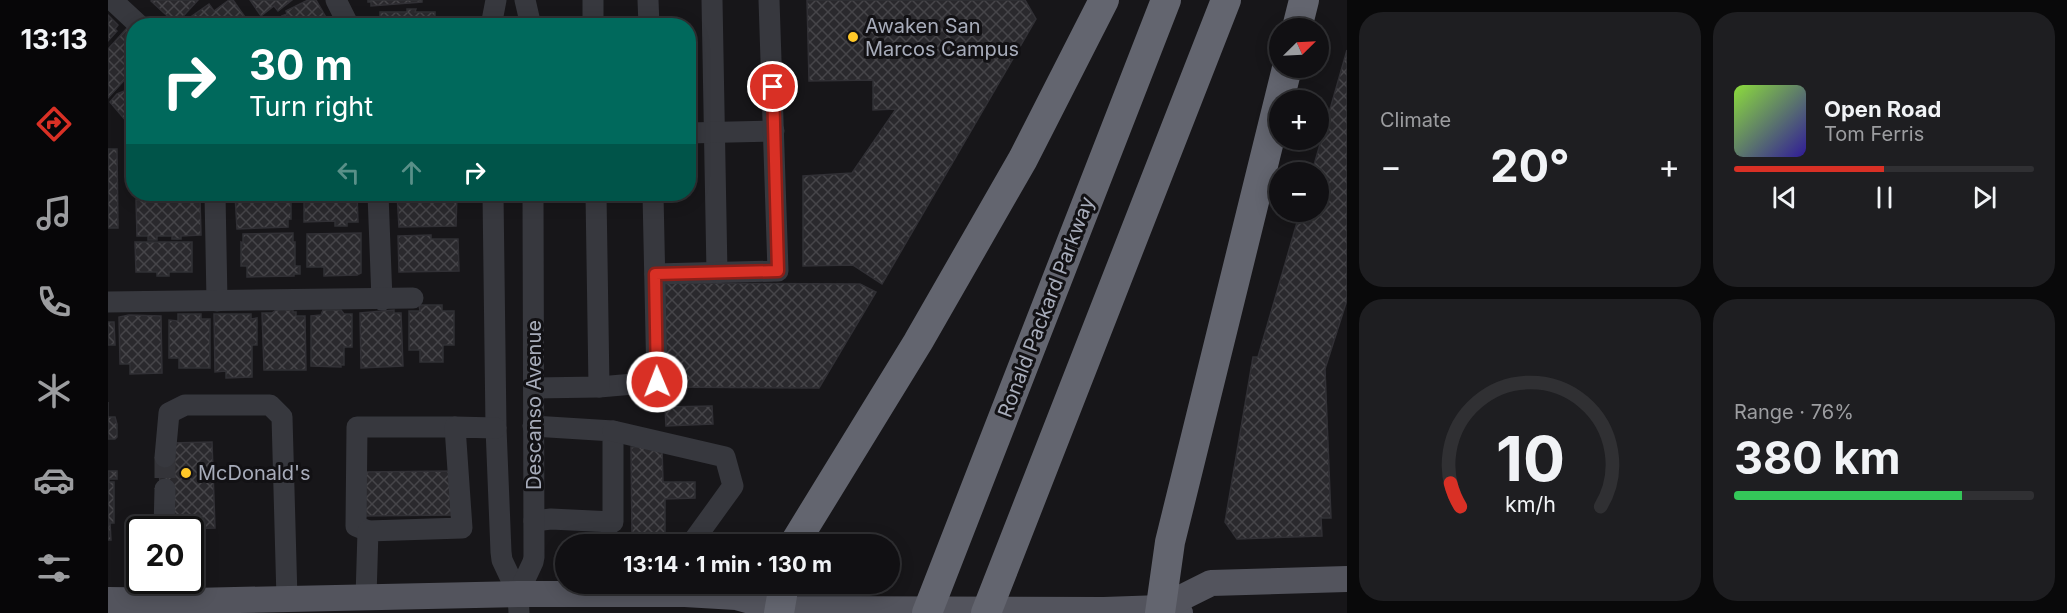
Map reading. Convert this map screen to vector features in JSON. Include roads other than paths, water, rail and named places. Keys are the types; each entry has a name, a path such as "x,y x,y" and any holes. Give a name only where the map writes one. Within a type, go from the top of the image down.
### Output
{"highway":[{"path":"800,534 918,342 1023,159 1104,0"},
{"name":"Ronald Packard Parkway","path":"927,613 1166,0"},
{"path":"986,613 1226,0"},
{"path":"1300,18 1304,0"},
{"path":"1167,611 1170,542 1285,78"}],"main road":[{"path":"720,594 778,605 854,608 1167,611 1211,583 1347,579"},
{"path":"108,600 366,597 518,604 634,594"}],"street":[{"path":"112,0 131,18"},
{"path":"336,0 345,18"},
{"path":"493,18 496,0"},
{"path":"525,0 529,18"},
{"path":"593,0 593,18"},
{"path":"648,0 649,18"},
{"path":"712,0 717,273"},
{"path":"655,274 778,271 769,0"},
{"path":"696,133 774,131"},
{"path":"215,201 217,301"},
{"path":"378,201 382,300"},
{"path":"493,201 496,428 501,552 518,604"},
{"name":"Descanso Avenue","path":"518,604 533,562 533,201"},
{"path":"596,201 599,387"},
{"path":"534,388 599,387 657,382 653,201"},
{"path":"108,302 413,298"},
{"path":"165,457 169,413 185,405 270,405 282,417 287,599"},
{"path":"533,426 613,431 725,458 733,486 698,534"},
{"path":"455,427 462,528 368,531 356,526 357,427 455,427 496,428"},
{"path":"534,520 613,522 613,431"},
{"path":"164,516 165,489"},
{"path":"366,597 368,531"}],"tunnel":[{"path":"165,457 165,489"}],"place":[{"name":"Awaken San Marcos Campus","path":"853,37"},
{"name":"McDonald's","path":"186,473"}]}
